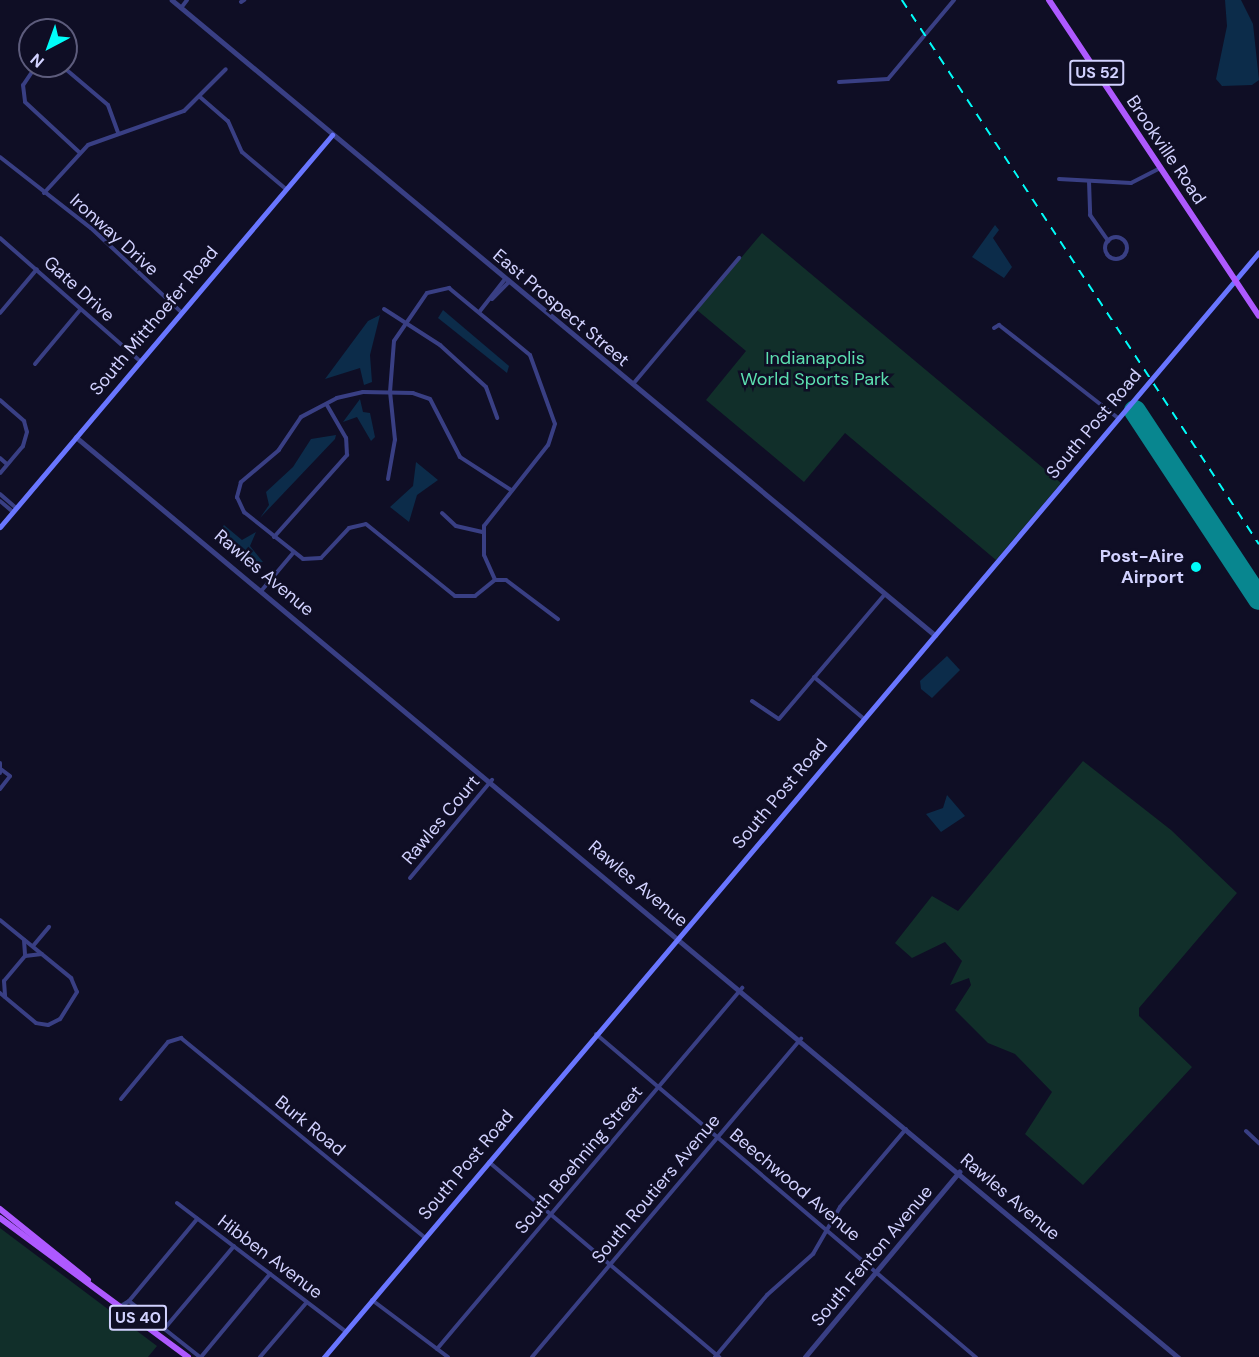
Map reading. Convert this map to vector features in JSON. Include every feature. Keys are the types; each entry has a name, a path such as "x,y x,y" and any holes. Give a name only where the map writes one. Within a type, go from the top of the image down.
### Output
{"main road":[{"name":"Brookville Road","path":"1049,0 1259,316"},
{"name":"South Mitthoefer Road","path":"0,527 332,135"},
{"name":"South Post Road","path":"324,1357 1259,252"},
{"name":"US 40","path":"0,1209 188,1357"},
{"name":"US 40","path":"0,1218 88,1280"}],"street":[{"name":"East Prospect Street","path":"172,0 935,635"},
{"path":"181,8 188,0"},
{"path":"839,82 888,79 954,0"},
{"path":"44,193 79,152 118,132 177,114 200,97 226,69"},
{"path":"28,78 23,85 25,102 79,152"},
{"path":"76,78 108,105 118,132"},
{"path":"200,97 228,121 242,152 286,189"},
{"name":"Ironway Drive","path":"0,157 181,312"},
{"path":"1059,179 1131,183 1161,168"},
{"path":"1089,181 1090,215 1108,241 1110,258 1125,256 1124,241 1108,241"},
{"name":"Gate Drive","path":"0,238 141,360"},
{"path":"632,385 739,258"},
{"path":"0,313 37,269"},
{"path":"480,311 507,281"},
{"path":"387,479 395,440 390,392 391,355 404,321 428,292 444,286 480,311 530,355 554,431 482,532 483,555 495,580"},
{"path":"384,309 404,321 486,387 496,403 497,418"},
{"path":"35,364 81,310"},
{"path":"994,327 999,325 1118,418"},
{"path":"511,490 460,457 430,399 390,392 351,393 326,403 300,418 279,450 242,482 237,497 242,510 293,553 318,559 349,528 366,524 457,596 474,596 495,580 513,582 558,619"},
{"path":"0,400 24,421 27,432 0,473"},
{"path":"274,537 347,455 346,438 326,403"},
{"name":"Rawles Avenue","path":"76,437 680,936 1178,1357"},
{"path":"0,458 7,464"},
{"path":"0,494 15,510"},
{"path":"0,501 15,510"},
{"path":"442,513 456,526 482,532"},
{"path":"262,590 293,553"},
{"path":"752,702 776,721 885,594"},
{"path":"814,677 864,719"},
{"path":"0,763 1,771 9,779 0,789"},
{"name":"Rawles Court","path":"410,878 492,780"},
{"path":"0,920 33,946 76,986 66,1011 55,1022 41,1025 0,993"},
{"path":"33,946 49,927"},
{"path":"23,939 25,957"},
{"path":"5,997 2,982 25,957 42,954"},
{"name":"South Boehning Street","path":"437,1349 742,988"},
{"name":"Beechwood Avenue","path":"596,1034 976,1357"},
{"name":"Burk Road","path":"121,1099 178,1038 424,1238"},
{"name":"South Routiers Avenue","path":"532,1357 801,1039"},
{"path":"489,1162 717,1356 765,1297 813,1254 827,1230 907,1128"},
{"path":"1246,1131 1259,1143"},
{"name":"South Fenton Avenue","path":"805,1357 959,1172"},
{"name":"Hibben Avenue","path":"177,1203 345,1331"},
{"path":"122,1306 129,1301 197,1218"},
{"path":"165,1328 234,1246"},
{"path":"129,1301 201,1357 270,1274"},
{"path":"372,1300 448,1357"},
{"path":"260,1357 307,1302"}],"green space":[{"name":"Indianapolis World Sports Park","path":"762,233 1061,483 996,560 845,433 804,482 706,400 746,351 697,310"},
{"path":"1083,761 1171,830 1237,893 1139,1008 1139,1016 1192,1067 1083,1185 1025,1134 1052,1092 1015,1054 988,1043 955,1010 971,985 969,978 950,985 962,961 945,942 912,958 895,943 932,896 958,911"},
{"path":"0,1228 157,1346 148,1357 0,1357"}],"water":[{"path":"1225,0 1241,0 1253,24 1259,80 1252,85 1222,86 1216,79 1227,26"},
{"path":"995,225 999,230 993,238 1012,267 1004,278 972,257"},
{"path":"443,310 509,366 507,373 438,318"},
{"path":"380,315 370,355 372,382 364,385 360,368 325,379 368,321"},
{"path":"360,399 363,412 370,413 375,437 371,441 357,417 343,422"},
{"path":"336,435 335,439 260,518 269,505 266,492 293,467 311,439"},
{"path":"416,462 438,480 417,495 409,522 390,507 413,486"},
{"path":"224,525 242,540 256,532 250,546 263,562 251,564 226,544 220,530"},
{"path":"947,656 960,670 932,698 921,689 920,681"},
{"path":"947,795 965,816 941,832 926,814 943,808"}],"runway":[{"path":"1135,411 1259,599"}],"railway":[{"path":"902,0 1259,544"}],"place":[{"name":"Post-Aire Airport","path":"1196,567"}]}
